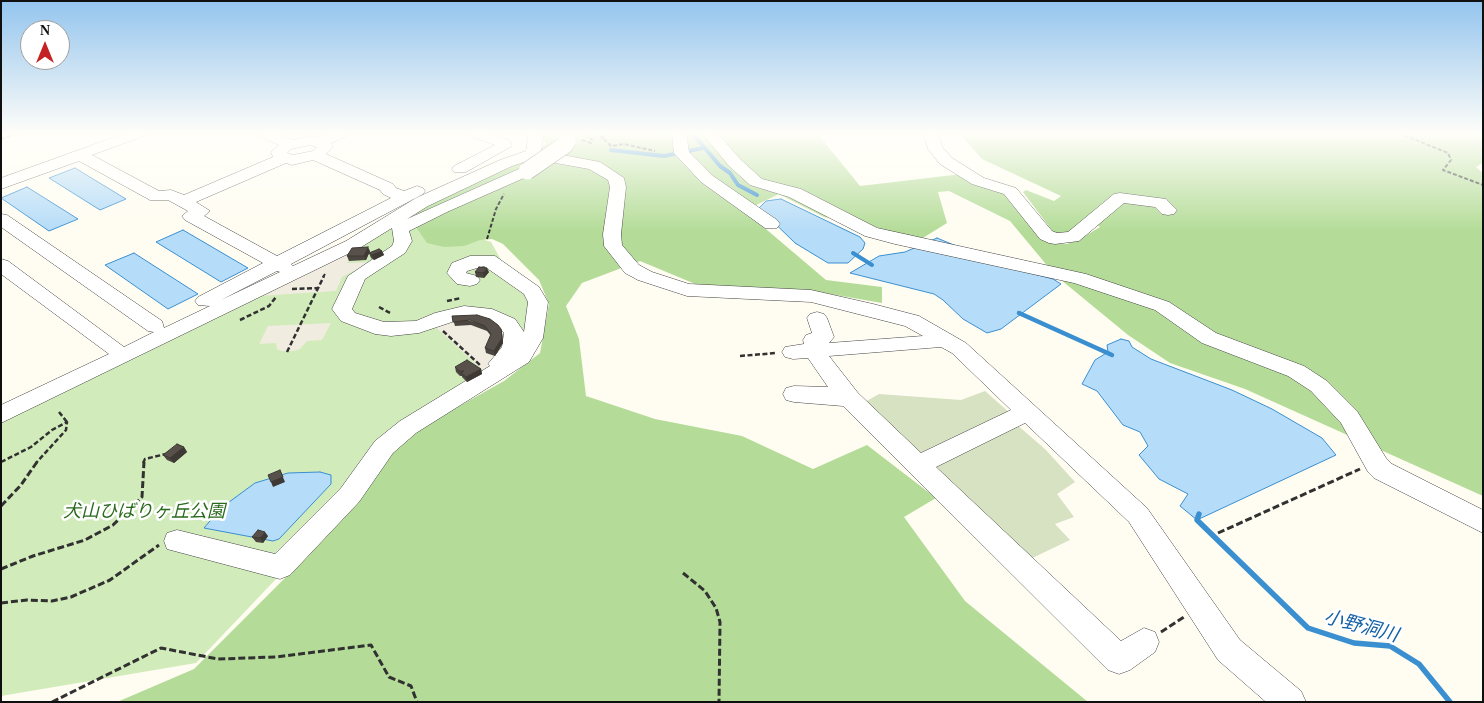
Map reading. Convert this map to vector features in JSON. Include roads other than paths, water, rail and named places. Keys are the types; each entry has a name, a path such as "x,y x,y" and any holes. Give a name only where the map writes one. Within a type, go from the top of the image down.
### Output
{"street":[{"path":"1,177 32,166"},
{"path":"1,184 51,166"},
{"path":"100,166 156,196 171,195 184,201 201,212 191,216 286,275"},
{"path":"184,201 256,166"},
{"path":"349,166 387,187 389,191 404,197"},
{"path":"1,403 155,326 286,275 404,197 465,166"},
{"path":"1,415 286,275 352,245 430,198 498,166"},
{"path":"494,373 512,348 514,333 508,324 492,315 475,312 452,315 406,329 382,329 348,317 342,309 357,276 399,249 403,241 400,229 528,166 541,166"},
{"path":"596,166 609,172 616,178 618,187 612,234 613,246 632,269 644,276 661,284 687,290 811,296 912,321 944,338 968,356 1138,515 1229,650 1290,702"},
{"path":"694,166 707,179 771,224"},
{"path":"737,166 756,182 795,193 882,236 1079,278 1162,306 1209,338 1288,367 1313,381 1349,417 1377,465 1394,478 1483,522"},
{"path":"953,166 978,182 1010,191 1046,235 1055,239 1073,237 1120,198 1160,203 1168,210"},
{"path":"1,219 155,326"},
{"path":"177,541 280,567 350,495 384,447 408,427 521,357 533,338 538,302 532,292 493,262 477,260 462,264 456,274 464,280 468,290"},
{"path":"1,265 114,348"},
{"path":"817,318 824,337 813,340 815,350 820,362 850,399 1120,660 1144,642"},
{"path":"792,352 932,342 944,338"},
{"path":"794,394 828,395 850,399"},
{"path":"919,464 1027,412"}],"water":[{"path":"75,168 126,199 100,210 49,178"},
{"path":"27,187 78,219 49,231 1,198"},
{"path":"781,199 860,237 865,243 863,249 848,263 828,263 795,243 759,208 766,201"},
{"path":"183,230 248,268 221,282 156,242"},
{"path":"937,238 1007,267 1053,279 1061,284 1001,329 987,333 963,319 934,294 850,273 879,256 905,252"},
{"path":"134,253 198,294 168,309 105,265"},
{"path":"1121,339 1129,341 1132,347 1151,359 1232,390 1272,409 1322,438 1336,455 1197,520 1180,506 1188,494 1159,479 1139,455 1148,446 1140,432 1123,425 1097,391 1082,384 1095,360 1108,352 1107,345"},
{"path":"320,472 331,475 331,484 279,539 273,541 204,528 221,508 255,483 288,473"}],"waterway":[{"path":"720,166 730,173 738,185 757,195"},
{"path":"853,253 872,265"},
{"path":"1019,313 1112,355"},
{"name":"小野洞川","path":"1199,514 1197,520 1308,628 1354,643 1390,646 1419,664 1450,702"}],"park label":[{"name":"犬山ひばりヶ丘公園","path":"144,512"}]}
